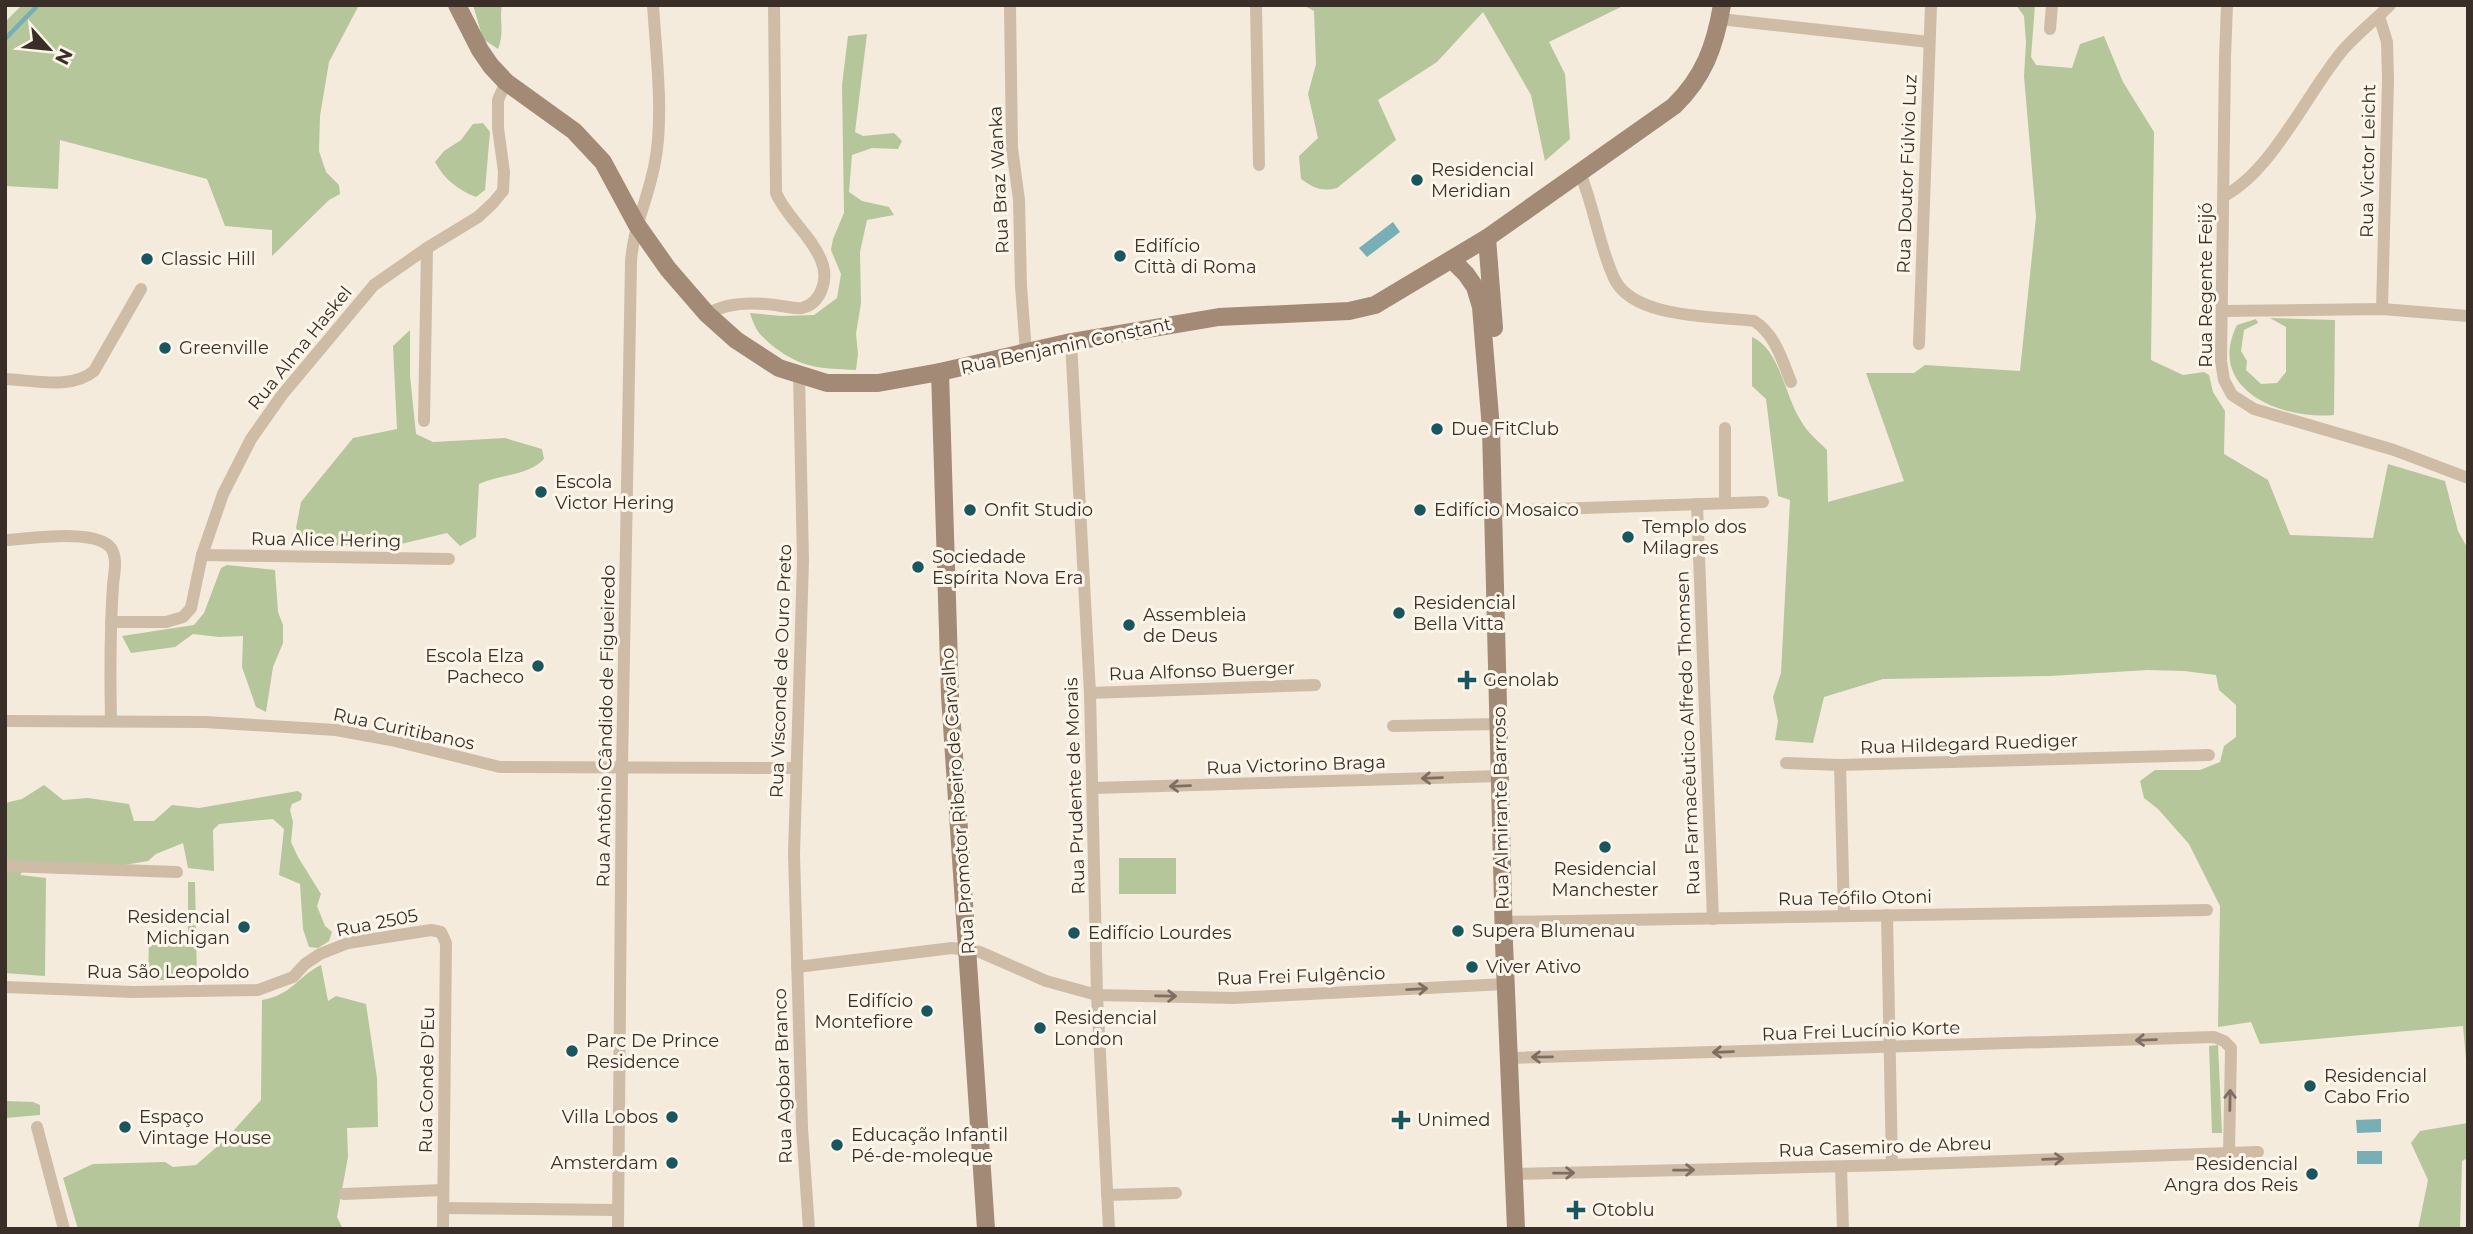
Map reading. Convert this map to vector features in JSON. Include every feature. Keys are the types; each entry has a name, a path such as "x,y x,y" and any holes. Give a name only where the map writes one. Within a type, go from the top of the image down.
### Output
{"main road":[{"name":"Rua Benjamin Constant","path":"457,5 491,66 506,82 575,131 590,147 608,170 637,225 667,269 707,314 736,340 779,368 827,383 850,384 878,383 940,372 1071,342 1219,317 1349,311 1376,305 1487,238 1656,121 1685,96 1709,59 1721,12"},
{"name":"Rua Almirante Barroso","path":"1487,238 1496,383 1491,429"},
{"name":"Rua Almirante Barroso","path":"1452,260 1475,287 1481,307 1491,429 1508,1058 1516,1229"},
{"name":"Rua Promotor Ribeiro de Carvalho","path":"940,372 950,696 986,1229"}],"street":[{"name":"Rua Antônio Cândido de Figueiredo","path":"618,1229 622,767 631,255 656,152 658,120 653,5"},
{"path":"707,314 730,305 762,304 799,309 812,304 821,293 825,276 822,261 783,208 776,193 774,5"},
{"name":"Rua Braz Wanka","path":"1010,5 1012,148 1019,200 1026,352"},
{"path":"1255,5 1259,165"},
{"name":"Rua Doutor Fúlvio Luz","path":"1919,344 1931,5"},
{"path":"2050,29 2052,5"},
{"name":"Rua Regente Feijó","path":"2227,5 2221,362 2224,380 2232,395 2254,409 2394,450 2468,478"},
{"path":"2224,197 2241,187 2277,143 2343,50 2390,5"},
{"path":"1721,12 1929,42"},
{"name":"Rua Victor Leicht","path":"2379,16 2387,42 2388,80 2382,309"},
{"name":"Rua Alma Haskel","path":"111,622 166,622 183,617 191,608 202,555 223,494 251,439 282,395 374,285 478,217 503,191 498,100 506,82"},
{"path":"1580,173 1591,198 1615,280 1625,293 1638,302 1660,310 1755,321 1763,326 1776,345 1791,382"},
{"path":"424,421 428,248"},
{"path":"5,379 71,382 84,379 94,371 141,289"},
{"path":"2222,311 2382,309 2468,316"},
{"name":"Rua Prudente de Morais","path":"1071,342 1090,693 1097,995 1109,1229"},
{"name":"Rua Visconde de Ouro Preto","path":"797,967 793,854 803,561 799,376"},
{"path":"1725,428 1725,503"},
{"path":"1493,511 1763,502"},
{"name":"Rua Farmacêutico Alfredo Thomsen","path":"1697,504 1713,919"},
{"path":"5,540 86,536 111,547 115,559 111,622 111,721"},
{"name":"Rua Alice Hering","path":"202,555 449,559"},
{"name":"Rua Alfonso Buerger","path":"1090,693 1315,685"},
{"name":"Rua Curitibanos","path":"5,721 205,722 336,730 391,740 500,767 796,768"},
{"path":"1393,726 1499,724"},
{"name":"Rua Hildegard Ruediger","path":"1844,916 1840,765 2209,755"},
{"path":"1786,763 1840,765"},
{"name":"Rua Victorino Braga","path":"1094,788 1500,776"},
{"path":"5,866 177,872"},
{"name":"Rua Teófilo Otoni","path":"1504,922 2207,910"},
{"path":"1887,915 1892,1166"},
{"name":"Rua 2505","path":"320,954 348,943 431,930 441,932"},
{"name":"Rua Conde D'Eu","path":"441,932 446,943 443,1229"},
{"name":"Rua Agobar Branco","path":"809,1229 802,1128 797,967 967,948"},
{"name":"Rua Frei Fulgêncio","path":"967,948 1046,981 1097,995 1242,997 1506,984"},
{"name":"Rua São Leopoldo","path":"5,987 133,992 258,990 293,977 305,964 320,954"},
{"name":"Rua Frei Lucínio Korte","path":"1508,1058 2214,1037 2231,1048 2229,1153"},
{"path":"37,1126 64,1229"},
{"name":"Rua Casemiro de Abreu","path":"1512,1174 1892,1166 2258,1152"},
{"path":"1841,1167 1843,1229"},
{"path":"344,1194 443,1190"},
{"path":"1107,1195 1176,1193"},
{"path":"443,1208 617,1210"}],"green space":[{"path":"22,5 359,5 329,62 320,116 319,151 326,172 339,185 340,194 329,200 272,256 272,230 225,226 207,179 60,140 58,189 5,186 5,22"},
{"path":"473,5 502,5 498,49 483,39"},
{"path":"1303,5 1625,5 1549,42 1565,74 1570,139 1545,161 1531,95 1483,12 1437,62 1378,100 1396,140 1337,188 1326,190 1301,179 1299,156 1318,138 1308,94 1316,64 1314,11"},
{"path":"2016,5 2035,5 2031,57 2036,65 2072,68 2080,44 2104,36 2123,82 2154,132 2151,360 2183,375 2204,372 2209,375 2213,392 2225,411 2224,454 2268,480 2290,535 2373,538 2388,464 2445,481 2458,531 2468,549 2468,1082 2463,1026 2260,1044 2251,1022 2218,1027 2220,906 2189,844 2158,809 2144,798 2140,781 2155,770 2200,770 2220,762 2224,746 2236,737 2236,705 2219,690 2216,675 2148,670 2050,676 1883,679 1824,697 1813,743 1775,740 1778,721 1773,697 1781,673 1790,500 1778,496 1766,399 1752,386 1752,337 1769,352 1795,411 1809,433 1827,450 1828,502 1904,481 1866,373 1914,373 1925,365 2020,371 2036,217 2024,76 2024,16"},
{"path":"867,34 855,132 863,136 894,133 902,141 898,149 872,148 852,155 849,192 862,201 889,207 894,215 867,220 860,252 861,303 856,334 856,370 822,368 794,360 774,347 759,332 750,313 814,315 837,298 841,274 831,250 844,213 842,85 848,36"},
{"path":"483,123 490,132 485,190 476,197 452,183 435,162 444,151 461,140 473,124"},
{"path":"2270,318 2335,320 2334,415 2292,412 2272,406 2254,396 2240,383 2231,367 2230,348 2237,325 2256,319 2258,323 2244,330 2241,351 2247,361 2246,370 2261,384 2277,383 2286,372 2286,327"},
{"path":"410,330 410,376 416,434 433,442 505,438 542,449 544,459 530,469 479,484 476,537 460,546 447,533 401,544 305,546 296,528 301,502 353,438 397,429 393,346"},
{"path":"227,565 275,570 283,643 273,667 266,712 256,707 242,667 243,636 193,634 175,647 131,653 122,636 194,625 204,613 221,568"},
{"path":"44,785 63,800 88,798 129,804 134,821 154,821 172,805 199,808 298,791 302,794 301,800 292,804 290,810 293,822 291,842 321,894 317,906 325,926 332,932 329,941 318,948 309,947 303,929 300,884 279,875 284,829 273,819 219,824 213,830 214,871 188,868 183,843 156,854 148,861 118,866 30,863 20,875 46,878 45,976 5,973 5,803 22,799"},
{"path":"1119,858 1176,858 1176,894 1119,894"},
{"path":"188,882 195,882 197,980 148,980 149,938 188,937"},
{"path":"321,965 328,1001 336,996 366,1004 377,1078 378,1127 347,1128 348,1157 337,1217 343,1229 78,1229 63,1178 93,1164 165,1162 173,1167 196,1165 227,1138 261,1100 262,1000 288,990"},
{"path":"2218,1045 2222,1133 2212,1133 2209,1046"},
{"path":"5,1101 33,1102 40,1105 40,1115 5,1118"},
{"path":"2468,1123 2468,1158 2462,1161 2460,1229 2418,1229 2428,1180 2411,1143 2420,1131"}],"water":[{"path":"1393,222 1400,232 1367,257 1359,248"},
{"path":"2381,1119 2381,1132 2357,1133 2356,1120"},
{"path":"2357,1151 2382,1151 2382,1164 2357,1164"}],"waterway":[{"path":"5,39 38,5"}],"place":[{"name":"Residencial Meridian","path":"1417,180"},
{"name":"Edifício Città di Roma","path":"1120,256"},
{"name":"Classic Hill","path":"147,259"},
{"name":"Greenville","path":"165,348"},
{"name":"Due FitClub","path":"1437,429"},
{"name":"Escola Victor Hering","path":"541,492"},
{"name":"Onfit Studio","path":"970,510"},
{"name":"Edifício Mosaico","path":"1420,510"},
{"name":"Templo dos Milagres","path":"1628,537"},
{"name":"Sociedade Espírita Nova Era","path":"918,567"},
{"name":"Residencial Bella Vitta","path":"1399,613"},
{"name":"Assembleia de Deus","path":"1129,625"},
{"name":"Escola Elza Pacheco","path":"538,666"},
{"name":"Genolab","path":"1467,680"},
{"name":"Residencial Manchester","path":"1605,847"},
{"name":"Residencial Michigan","path":"244,927"},
{"name":"Supera Blumenau","path":"1458,931"},
{"name":"Edifício Lourdes","path":"1074,933"},
{"name":"Viver Ativo","path":"1472,967"},
{"name":"Edifício Montefiore","path":"927,1011"},
{"name":"Residencial London","path":"1040,1028"},
{"name":"Parc De Prince Residence","path":"572,1051"},
{"name":"Residencial Cabo Frio","path":"2310,1086"},
{"name":"Villa Lobos","path":"672,1117"},
{"name":"Unimed","path":"1401,1120"},
{"name":"Espaço Vintage House","path":"125,1127"},
{"name":"Educação Infantil Pé-de-moleque","path":"837,1145"},
{"name":"Amsterdam","path":"672,1163"},
{"name":"Residencial Angra dos Reis","path":"2312,1174"},
{"name":"Otoblu","path":"1576,1210"}]}
